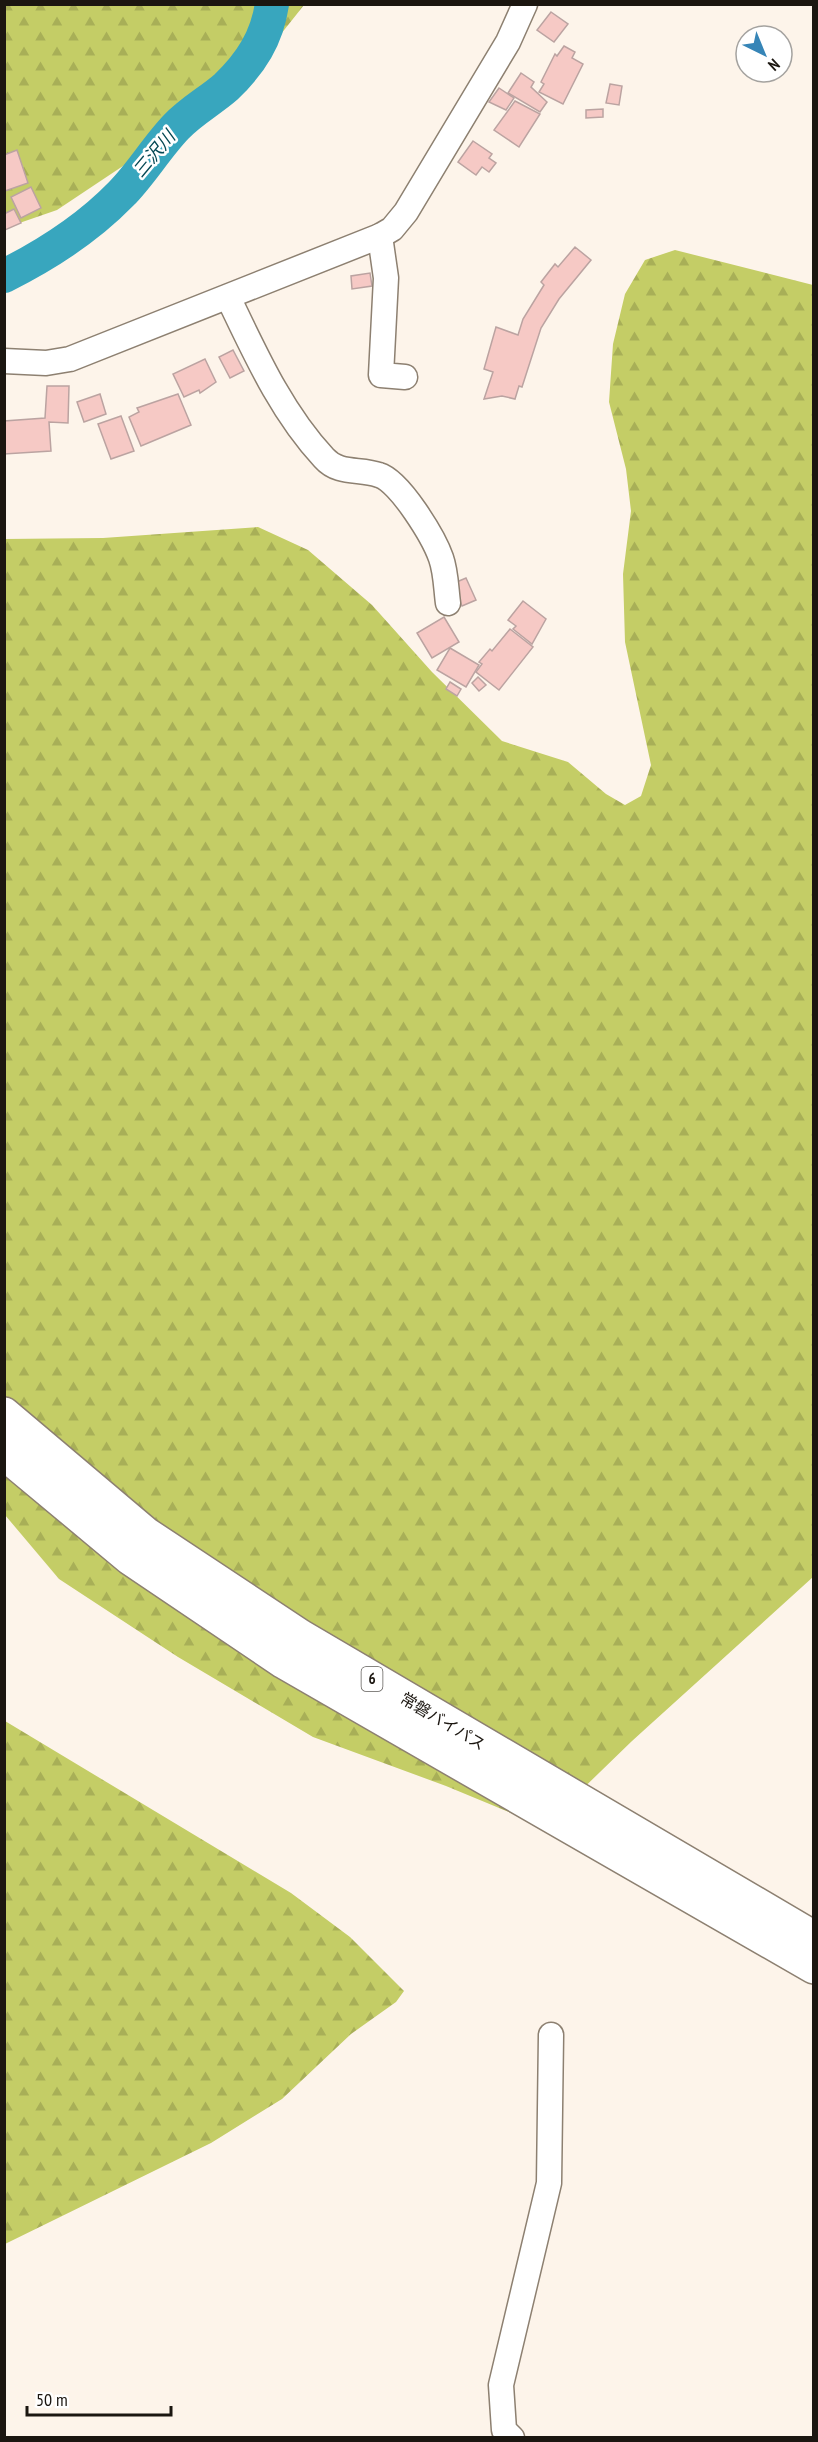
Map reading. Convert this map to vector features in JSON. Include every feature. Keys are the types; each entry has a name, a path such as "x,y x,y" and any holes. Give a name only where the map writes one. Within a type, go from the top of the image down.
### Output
{"highway":[{"name":"常磐バイパス","path":"4,1414 146,1534 300,1636 757,1920 813,1967"},
{"name":"常磐バイパス","path":"4,1453 130,1558 284,1662 757,1920 813,1938"}],"street":[{"path":"4,361 46,363 70,359 380,236 392,229 406,212 508,42 525,4"},
{"path":"380,236 386,278 381,375 405,377"},
{"path":"228,297 272,387 318,452 338,469 383,476 398,490 432,537 441,560 448,603"},
{"path":"512,2438 504,2430 501,2385 549,2183 551,2035"}],"green space":[{"path":"4,5 304,5 277,39 238,76 177,120 141,154 57,210 5,228"},
{"path":"675,250 813,285 813,1577 632,1741 567,1804 523,1818 446,1786 313,1737 178,1657 59,1579 5,1515 4,539 103,538 258,527 308,550 372,605 432,672 502,741 568,762 606,794 625,805 641,796 651,765 625,642 623,574 631,511 626,469 609,402 613,344 625,294 645,260"},
{"path":"5,1721 291,1893 350,1937 404,1991 396,2002 351,2034 282,2099 211,2143 5,2244"}],"building":[{"path":"551,12 568,24 554,42 537,30"},
{"path":"564,46 575,52 572,58 583,64 563,104 539,92 544,84 541,82 555,54 557,56"},
{"path":"521,73 534,82 531,87 547,102 540,112 508,93"},
{"path":"610,84 622,86 619,105 606,103"},
{"path":"499,88 514,98 506,110 489,102"},
{"path":"515,101 540,114 519,147 494,130"},
{"path":"603,109 603,117 586,118 586,110"},
{"path":"473,141 492,154 489,158 496,163 489,172 482,167 476,175 458,162"},
{"path":"17,150 28,183 5,191 4,155"},
{"path":"31,187 41,208 21,218 11,197"},
{"path":"14,209 21,223 5,230 4,214"},
{"path":"575,247 591,260 559,299 541,328 522,387 519,386 515,399 502,396 484,399 493,372 484,369 496,327 518,335 523,319 544,285 541,282 555,264 558,267"},
{"path":"370,273 372,286 352,289 351,276"},
{"path":"233,350 244,371 230,378 219,357"},
{"path":"205,359 216,382 200,393 199,390 184,397 173,374"},
{"path":"47,386 69,386 68,423 49,422 51,451 4,454 4,421 45,418"},
{"path":"100,394 106,414 84,422 77,402"},
{"path":"178,394 191,425 141,446 129,417 139,412 137,408"},
{"path":"121,416 134,451 111,459 98,424"},
{"path":"466,578 476,600 462,606 452,584"},
{"path":"523,601 546,619 532,644 513,629 516,626 508,620"},
{"path":"444,617 459,642 432,658 417,633"},
{"path":"510,629 533,647 499,690 476,672 482,664 479,662 490,649 492,651"},
{"path":"450,648 479,665 466,687 437,670"},
{"path":"478,677 486,685 479,691 472,683"},
{"path":"450,682 461,689 457,696 446,689"}],"waterway":[{"name":"三沢川","path":"4,276 66,240 121,194 176,127 226,87 243,69 262,39 272,4"}]}
